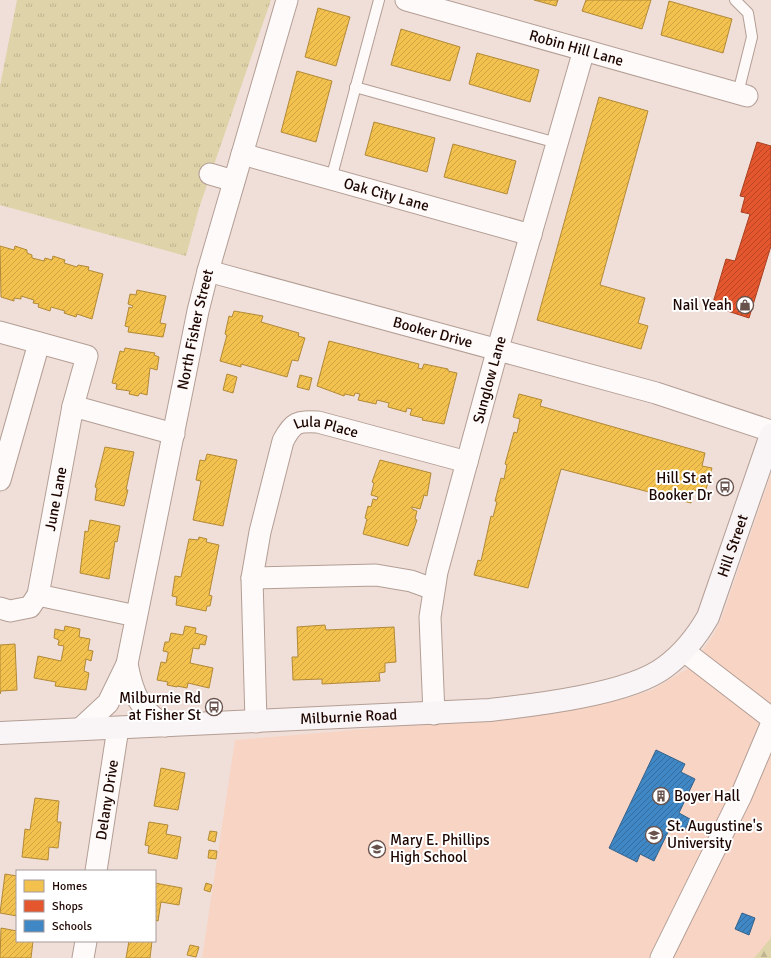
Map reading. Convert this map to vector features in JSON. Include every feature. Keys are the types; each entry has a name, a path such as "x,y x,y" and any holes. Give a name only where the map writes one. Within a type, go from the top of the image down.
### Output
{"street":[{"name":"North Fisher Street","path":"80,729 108,703 127,664 198,311 208,271 287,0"},
{"name":"Robin Hill Lane","path":"406,0 742,95"},
{"name":"Sunglow Lane","path":"434,714 430,648 430,617 433,589 498,348 584,50"},
{"name":"Oak City Lane","path":"242,154 531,235"},
{"path":"210,174 234,181"},
{"name":"Booker Drive","path":"208,271 498,348 656,393 771,431"},
{"path":"0,332 39,343 0,480"},
{"name":"June Lane","path":"38,595 74,406 87,356 39,343"},
{"path":"74,406 174,434"},
{"name":"Lula Place","path":"256,722 252,578 260,532 283,441 289,429 296,423 318,422 467,462"},
{"name":"Hill Street","path":"684,651 697,635 708,616 771,435"},
{"path":"252,578 376,575 405,579 433,589"},
{"path":"0,608 10,611 30,607 38,595 136,616"},
{"path":"684,651 771,718"},
{"name":"Milburnie Road","path":"0,733 434,714 517,707 611,690 650,677 665,668 684,651"},
{"name":"North Fisher Street","path":"127,664 131,684 137,699 153,717 166,726"},
{"path":"661,958 741,796 771,725"},
{"name":"Delany Drive","path":"96,870 118,728"},
{"path":"84,958 86,942"}],"lane":[{"path":"330,179 379,0"},
{"path":"735,0 748,13 752,36 742,95"},
{"path":"355,87 557,143"}],"shaded area":[{"path":"771,474 771,958 202,958 235,740 556,713 620,700 652,690 692,666 713,635 721,620"}],"green space":[{"path":"17,0 271,0 199,208 186,256 0,205 0,86"},
{"path":"771,937 771,958 754,958 770,939"}],"building: Homes":[{"path":"534,0 558,0 556,6"},
{"path":"586,0 651,0 642,29 582,11"},
{"path":"669,1 732,19 723,53 661,35"},
{"path":"318,8 350,17 336,66 305,57"},
{"path":"401,29 460,47 450,81 391,65"},
{"path":"477,53 539,70 530,102 469,84"},
{"path":"297,71 332,81 316,142 281,132"},
{"path":"599,97 648,111 600,285 645,298 638,323 648,326 641,349 537,320"},
{"path":"374,122 435,138 427,172 365,155"},
{"path":"453,144 516,161 507,194 444,177"},
{"path":"0,246 14,250 15,246 27,250 27,253 32,255 32,258 44,261 45,258 52,260 53,256 65,260 64,263 77,267 78,265 89,267 88,270 103,274 92,319 77,314 76,317 64,313 65,311 51,307 50,311 38,307 39,304 33,303 34,300 21,296 21,299 14,298 14,301 1,297"},
{"path":"137,290 166,296 160,323 166,324 163,337 128,332 129,327 125,326 129,307 132,308 133,306 128,304 130,294 136,295"},
{"path":"234,311 263,316 261,322 299,333 298,336 305,338 298,361 292,360 287,377 241,364 241,367 220,361 227,335 225,334 229,316 232,317"},
{"path":"329,341 419,364 418,368 422,369 424,364 448,369 448,371 457,373 444,424 422,420 423,418 410,415 412,409 407,408 406,412 388,407 389,403 377,400 376,404 358,400 360,394 355,393 354,396 345,394 344,396 317,386"},
{"path":"125,348 155,353 154,355 159,357 157,370 150,368 147,395 140,393 138,396 129,394 130,391 116,389 117,384 112,383 120,351 124,352"},
{"path":"227,374 237,377 233,393 223,390"},
{"path":"300,375 312,378 309,390 297,387"},
{"path":"519,394 542,400 540,406 705,453 702,466 712,468 705,493 694,490 691,503 561,469 528,588 474,575 478,560 481,561 491,516 493,517 497,502 495,501 501,478 504,479 507,465 505,464 514,432 517,433 520,419 513,417"},
{"path":"105,447 134,452 124,506 95,500 97,488 95,487"},
{"path":"207,454 237,460 223,526 193,520 201,481 196,480 200,460 205,461"},
{"path":"380,460 431,473 427,496 424,495 420,509 412,507 412,509 417,511 415,519 417,520 408,546 363,534 367,519 365,518 368,506 371,507 373,499 377,500 378,497 371,495 374,483 372,482"},
{"path":"90,520 120,526 117,542 115,541 109,579 80,573 85,531 88,532"},
{"path":"199,537 207,539 206,542 219,545 209,595 212,596 210,606 207,606 206,611 176,605 177,597 172,596 175,576 181,577 189,539 198,540"},
{"path":"325,625 326,630 394,627 396,662 385,663 385,672 379,673 380,681 322,684 322,679 293,680 292,657 298,657 297,627"},
{"path":"65,626 80,629 79,637 90,639 88,650 93,651 91,661 86,659 84,671 89,673 86,690 55,686 56,682 34,678 38,656 61,661 64,646 58,645 59,640 54,638 55,629 64,631"},
{"path":"185,626 196,628 195,633 207,636 205,645 200,644 199,649 193,648 190,663 213,668 209,688 188,683 187,688 177,687 167,685 168,682 157,680 161,662 166,663 168,654 168,652 163,651 165,642 169,642 171,633 183,635"},
{"path":"15,644 17,690 1,691 0,694 0,645"},
{"path":"161,768 185,773 178,810 154,806"},
{"path":"35,798 59,801 57,822 61,822 58,848 49,847 48,860 22,857 25,829 30,830"},
{"path":"149,822 168,825 166,834 181,837 177,859 148,853 149,846 145,845"},
{"path":"210,831 217,832 215,842 208,840"},
{"path":"209,850 217,851 216,859 208,858"},
{"path":"5,874 16,876 16,916 0,913"},
{"path":"156,883 182,888 179,905 161,902 158,921 156,920"},
{"path":"206,883 212,885 210,892 204,890"},
{"path":"1,928 16,931 16,942 33,942 31,958 0,958"},
{"path":"129,942 152,942 150,958 126,958"},
{"path":"190,945 199,947 196,957 187,955"}],"building: Shops":[{"path":"757,142 771,146 771,246 749,318 712,306 726,259 735,261 750,214 741,212 745,197 740,196"}],"building: Schools":[{"name":"Boyer Hall","path":"656,750 685,764 681,772 695,779 679,813 690,819 684,832 671,826 654,861 640,854 637,862 609,848"},
{"path":"742,913 755,918 749,935 735,929"}],"place":[{"name":"Nail Yeah","path":"745,305"},
{"name":"Hill St at Booker Dr","path":"725,487"},
{"name":"Milburnie Rd at Fisher St","path":"214,707"},
{"name":"Boyer Hall","path":"661,796"},
{"name":"St. Augustine's University","path":"654,835"},
{"name":"Mary E. Phillips High School","path":"377,849"}]}
